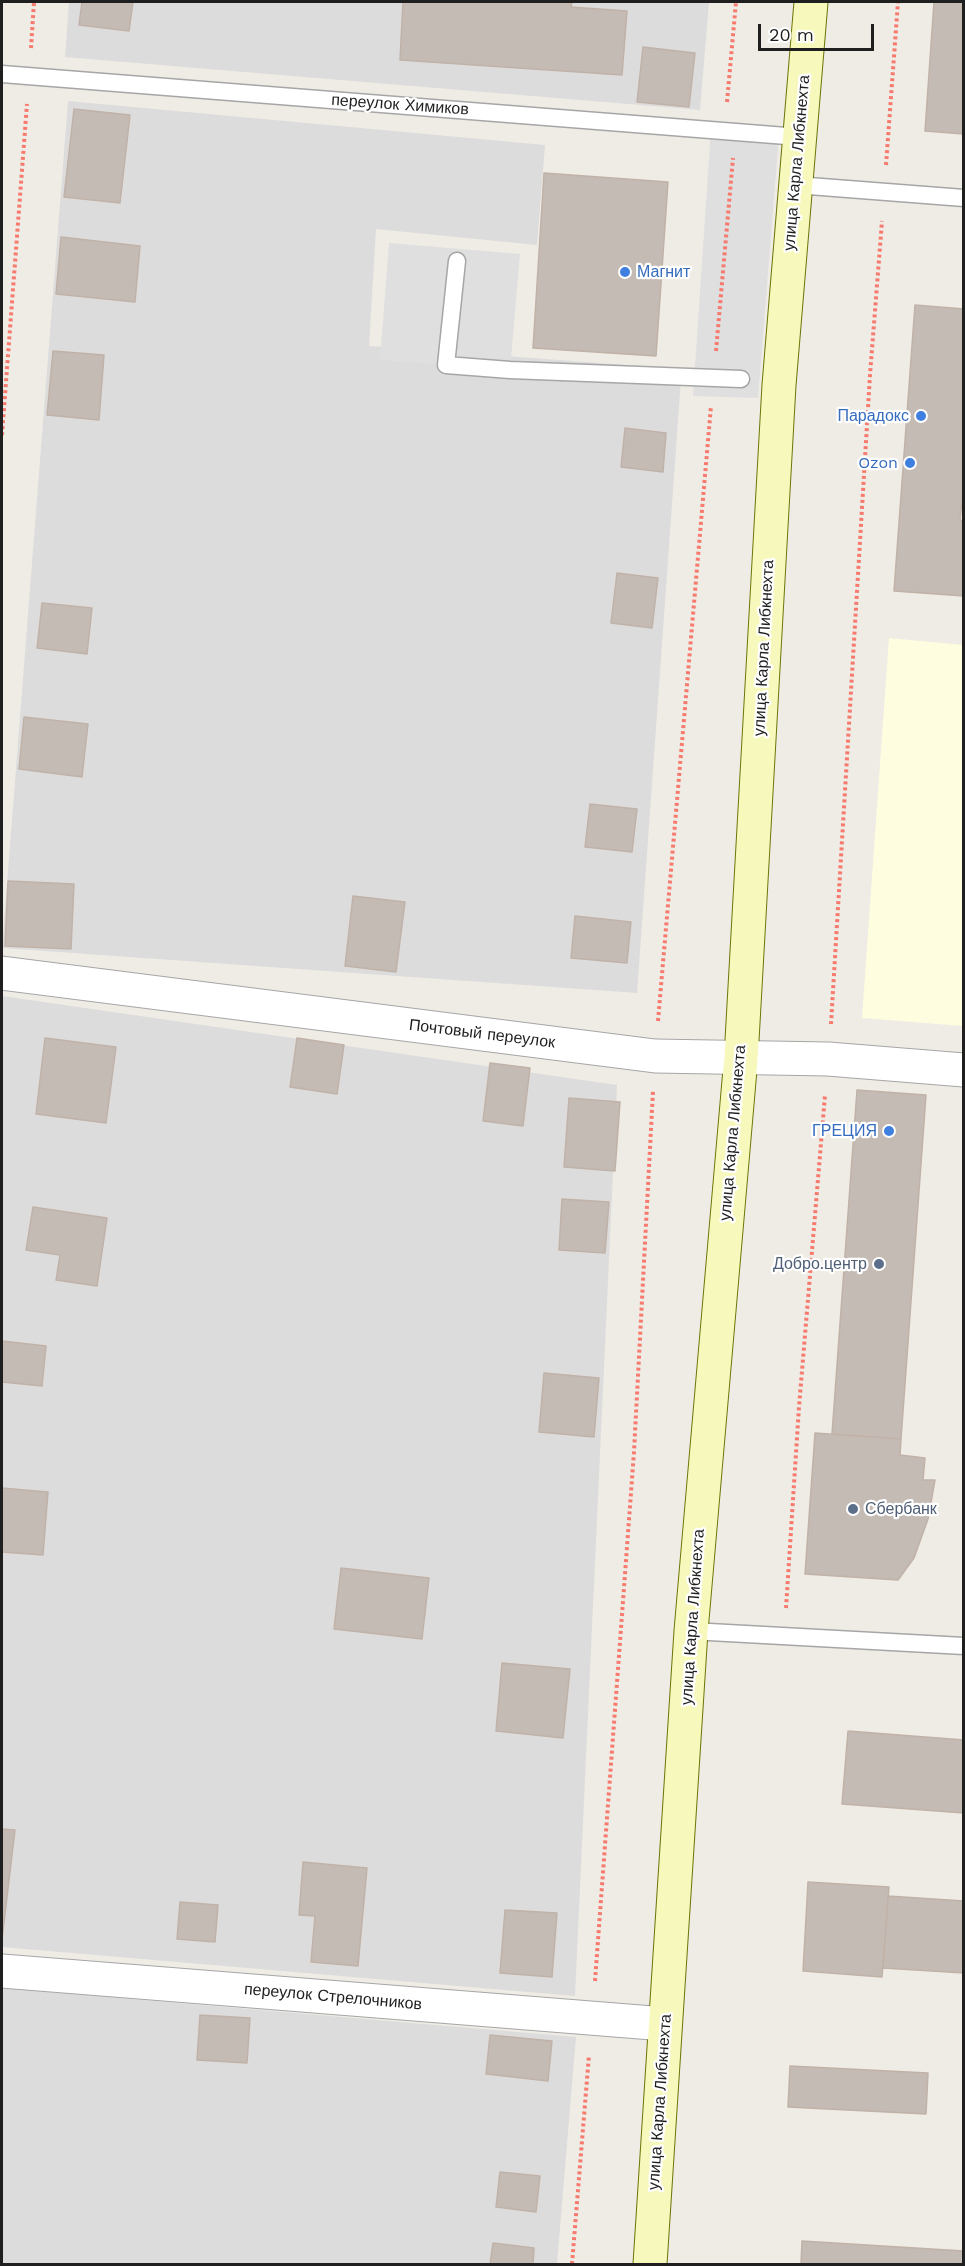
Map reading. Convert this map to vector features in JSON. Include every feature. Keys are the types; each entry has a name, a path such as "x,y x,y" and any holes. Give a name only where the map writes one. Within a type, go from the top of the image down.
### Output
{"street":[{"name":"улица Карла Либкнехта","path":"650,2265 691,1632 741,1058 779,385 811,2"},
{"name":"Почтовый переулок","path":"2,973 655,1056 828,1059 963,1070"},
{"name":"переулок Стрелочников","path":"2,1971 665,2024"}],"lane":[{"name":"переулок Химиков","path":"2,74 799,137"},
{"path":"796,185 963,198"},
{"path":"457,261 446,365 510,370 741,379"},
{"path":"691,1632 963,1646"}],"path":[{"path":"2,435 34,2"},
{"path":"572,2265 634,1452 655,1056 714,379 736,2"},
{"path":"784,1636 799,1407 828,1059 870,375 898,2"}],"shaded area":[{"path":"69,2 709,2 700,110 65,57"},
{"path":"68,101 545,145 537,245 376,229 369,346 667,368 681,379 637,993 2,948"},
{"path":"711,129 779,135 758,398 693,396"},
{"path":"389,243 520,254 510,370 380,360"},
{"path":"889,638 963,645 963,1026 862,1018"},
{"path":"2,996 617,1085 575,1996 2,1947"},
{"path":"2,1988 576,2037 557,2264 2,2264"}],"building":[{"path":"82,2 133,2 129,31 79,25"},
{"path":"403,2 572,2 571,7 627,11 622,75 400,60"},
{"path":"934,2 964,2 964,134 925,131"},
{"path":"643,47 695,53 689,107 637,102"},
{"path":"74,109 130,115 120,203 64,197"},
{"path":"544,173 668,182 656,356 533,348"},
{"path":"61,237 140,246 135,302 56,294"},
{"path":"915,305 964,309 964,484 960,520 964,521 964,596 894,591"},
{"path":"53,351 104,355 99,420 47,415"},
{"path":"625,428 666,433 663,472 621,467"},
{"path":"617,573 658,578 652,628 611,623"},
{"path":"42,603 92,608 87,654 37,648"},
{"path":"24,717 88,724 82,777 19,769"},
{"path":"590,804 637,809 632,852 585,847"},
{"path":"8,881 74,884 71,949 5,946"},
{"path":"353,896 405,902 396,972 345,966"},
{"path":"575,916 631,922 627,963 571,958"},
{"path":"45,1038 116,1047 106,1123 36,1114"},
{"path":"297,1038 344,1045 337,1094 290,1087"},
{"path":"490,1063 530,1068 523,1126 483,1121"},
{"path":"857,1090 926,1095 901,1439 832,1434"},
{"path":"569,1098 620,1102 615,1171 564,1167"},
{"path":"562,1199 609,1202 605,1253 559,1250"},
{"path":"33,1207 107,1218 97,1286 56,1280 60,1255 26,1250"},
{"path":"2,1341 46,1346 42,1386 2,1382"},
{"path":"544,1373 599,1378 594,1437 539,1432"},
{"path":"815,1433 901,1439 900,1455 925,1458 923,1480 935,1480 928,1519 914,1558 898,1580 805,1574"},
{"path":"2,1488 48,1492 43,1555 2,1552"},
{"path":"341,1568 429,1578 422,1639 334,1629"},
{"path":"502,1663 570,1669 563,1738 496,1731"},
{"path":"848,1731 964,1740 964,1813 842,1804"},
{"path":"2,1829 15,1830 2,1939"},
{"path":"303,1862 367,1868 358,1966 311,1962 315,1916 299,1915"},
{"path":"808,1882 889,1887 882,1977 803,1971"},
{"path":"888,1896 964,1901 964,1973 883,1968"},
{"path":"180,1902 218,1905 215,1942 177,1939"},
{"path":"505,1910 557,1913 552,1977 500,1973"},
{"path":"200,2015 250,2018 247,2063 197,2060"},
{"path":"490,2035 552,2041 548,2081 486,2074"},
{"path":"790,2066 928,2073 926,2114 788,2107"},
{"path":"500,2172 540,2176 536,2212 496,2207"},
{"path":"802,2241 964,2251 964,2264 801,2264"},
{"path":"493,2243 534,2248 533,2264 490,2264"}],"place":[{"name":"Магнит","path":"625,272"},
{"name":"Парадокс","path":"921,416"},
{"name":"Ozon","path":"910,463"},
{"name":"ГРЕЦИЯ","path":"889,1131"},
{"name":"Добро.центр","path":"879,1264"},
{"name":"Сбербанк","path":"853,1509"}]}
